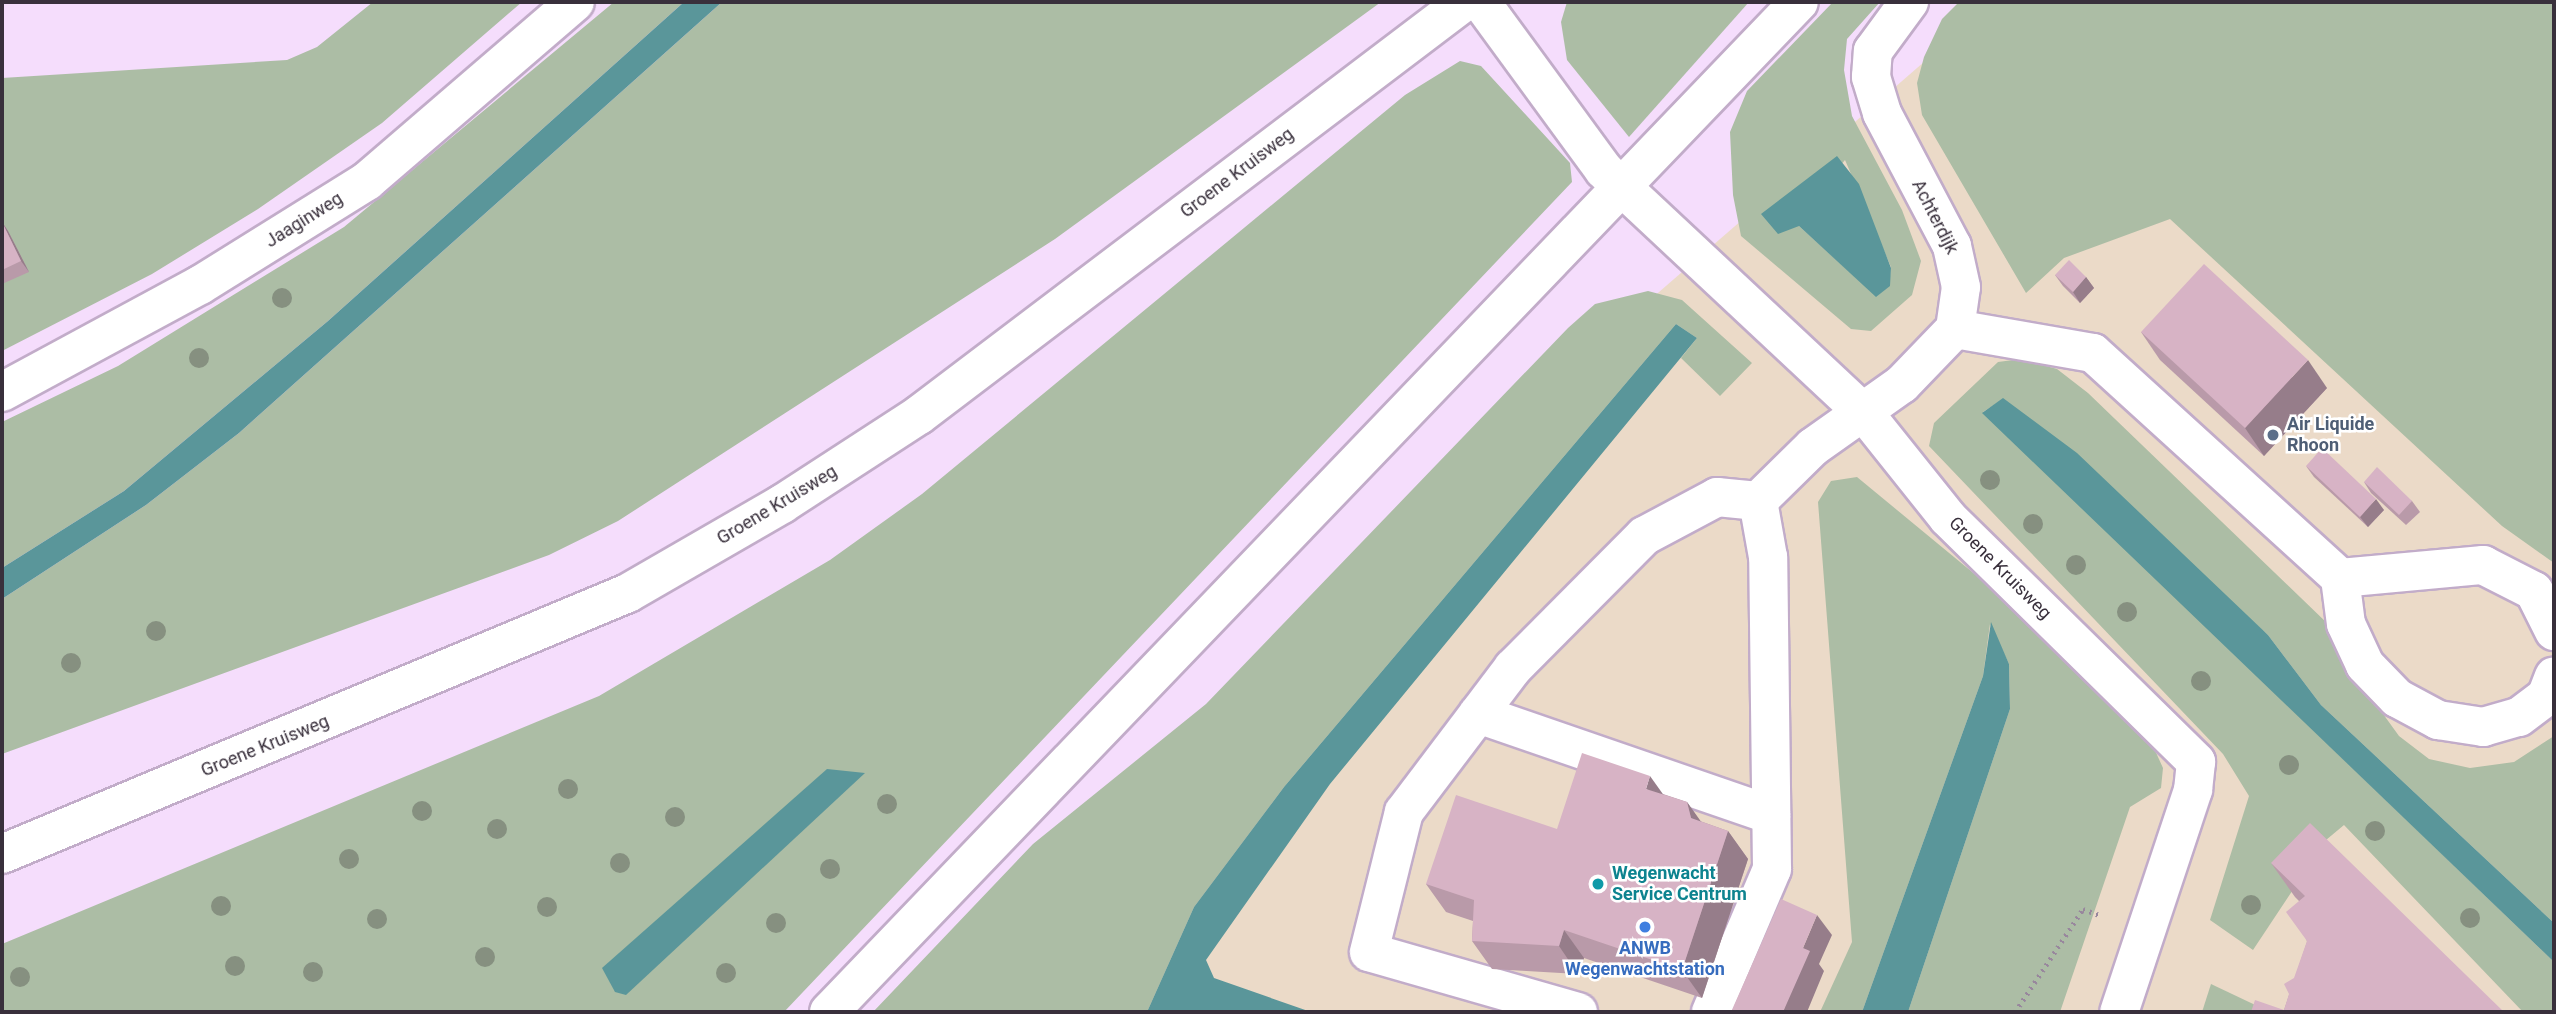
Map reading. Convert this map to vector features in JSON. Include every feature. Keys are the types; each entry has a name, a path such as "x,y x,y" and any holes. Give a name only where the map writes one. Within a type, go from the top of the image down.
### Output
{"main road":[{"name":"Jaaginweg","path":"2,392 200,285 367,181 575,2"},
{"name":"Groene Kruisweg","path":"2,854 555,626 628,593 782,504 919,415 1464,2"},
{"name":"Groene Kruisweg","path":"1481,2 1622,186 1865,414 1948,518 2196,762 2193,790 2119,1012"},
{"path":"830,1012 1799,2"},
{"name":"Achterdijk","path":"1909,2 1873,51 1871,77 1882,113 1952,246 1961,287 1955,328"},
{"path":"1758,501 1813,447 1865,414 1955,328 2094,353 2340,578 2346,624 2365,665 2397,698 2438,720 2483,727 2519,717 2546,697 2554,676"},
{"path":"1578,1012 1369,952 1404,812 1513,668 1644,536 1717,497 1758,501"},
{"path":"1711,1012 1772,869 1768,557 1758,501"},
{"path":"2340,578 2483,565 2534,591 2554,631"},
{"path":"1478,714 1771,815"}],"path":[{"path":"2015,1012 2083,909 2146,931"}],"shaded area":[{"path":"373,2 522,2 382,123 258,209 152,274 2,351 2,78 287,60 317,47"},
{"path":"614,2 684,2 328,321 124,491 2,568 2,422 118,366 344,227"},
{"path":"684,2 722,2 239,433 146,505 2,599 2,568 124,491 328,321"},
{"path":"722,2 1381,2 1055,239 618,521 549,555 2,754 2,599 146,505 239,433"},
{"path":"1567,2 1749,2 1629,137 1567,60 1561,22"},
{"path":"1833,2 1880,2 1847,39 1844,70 1852,116 1902,210 1921,261 1912,295 1871,331 1851,329 1741,236 1733,195 1730,132 1747,91","holes":["1845,160 1891,267 1889,286 1876,296 1799,226 1790,225"]},
{"path":"1959,2 2554,2 2554,563 2502,526 2170,219 2064,258 2026,293 1922,115 1917,83 1924,57 1942,19"},
{"path":"1993,2 2554,428 2554,1012 1073,1012 1560,378"},
{"path":"1460,61 1481,66 1570,163 1572,182 784,1012 2,1012 2,944 599,696 830,560 922,494 1405,95"},
{"path":"1837,156 1859,184 1891,268 1890,286 1876,297 1799,226 1778,234 1761,214"},
{"path":"1648,291 1682,300 1752,363 1720,396 1681,358 1697,338 1676,324 1284,787 1194,907 1147,1012 873,1012 1033,844 1206,704 1568,328 1595,304"},
{"path":"1676,324 1697,338 1330,784 1206,960 1214,978 1311,1012 1147,1012 1194,907 1284,787"},
{"path":"2021,359 2057,369 2088,393 2329,625 2339,653 2399,736 2429,759 2470,768 2514,762 2554,736 2554,923 2321,705 2268,635 2003,399 1983,412 2554,962 2554,1012 2523,1012 2344,825 2326,840 2253,950 2210,920 2249,796 2223,754 1929,446 1934,423 1998,362"},
{"path":"2003,398 2077,453 2268,635 2321,705 2554,923 2554,962 1982,413"},
{"path":"1857,477 1977,576 2153,746 2163,768 2161,788 2130,807 2060,1012 1908,1012 2010,709 2009,664 1990,624 1983,676 1862,1012 1820,1012 1852,942 1818,502 1831,481"},
{"path":"1991,622 2009,664 2010,709 1908,1012 1862,1012 1983,676"},
{"path":"827,769 865,773 626,995 615,992 602,968"},
{"path":"2211,984 2270,1012 2202,1012"}],"building":[{"path":"2,222 21,261 2,270"},
{"path":"2069,260 2086,277 2073,292 2055,275"},
{"path":"2204,264 2308,360 2245,428 2141,332"},
{"path":"2322,448 2376,499 2360,517 2306,466"},
{"path":"2377,467 2412,501 2399,515 2364,482"},
{"name":"Wegenwacht Service Centrum","path":"1582,753 1650,776 1646,789 1687,802 1691,818 1728,831 1682,970 1564,930 1559,946 1472,941 1474,900 1426,884 1456,795 1557,829"},
{"path":"2310,823 2504,1012 2251,1012 2255,1000 2284,1010 2289,994 2284,984 2294,978 2307,941 2286,912 2305,896 2271,863"},
{"path":"1781,899 1817,915 1803,948 1810,951 1783,1012 1731,1012"}],"place":[{"name":"Air Liquide Rhoon","path":"2273,435"},
{"name":"Wegenwacht Service Centrum","path":"1598,884"},
{"name":"ANWB Wegenwachtstation","path":"1645,927"}]}
